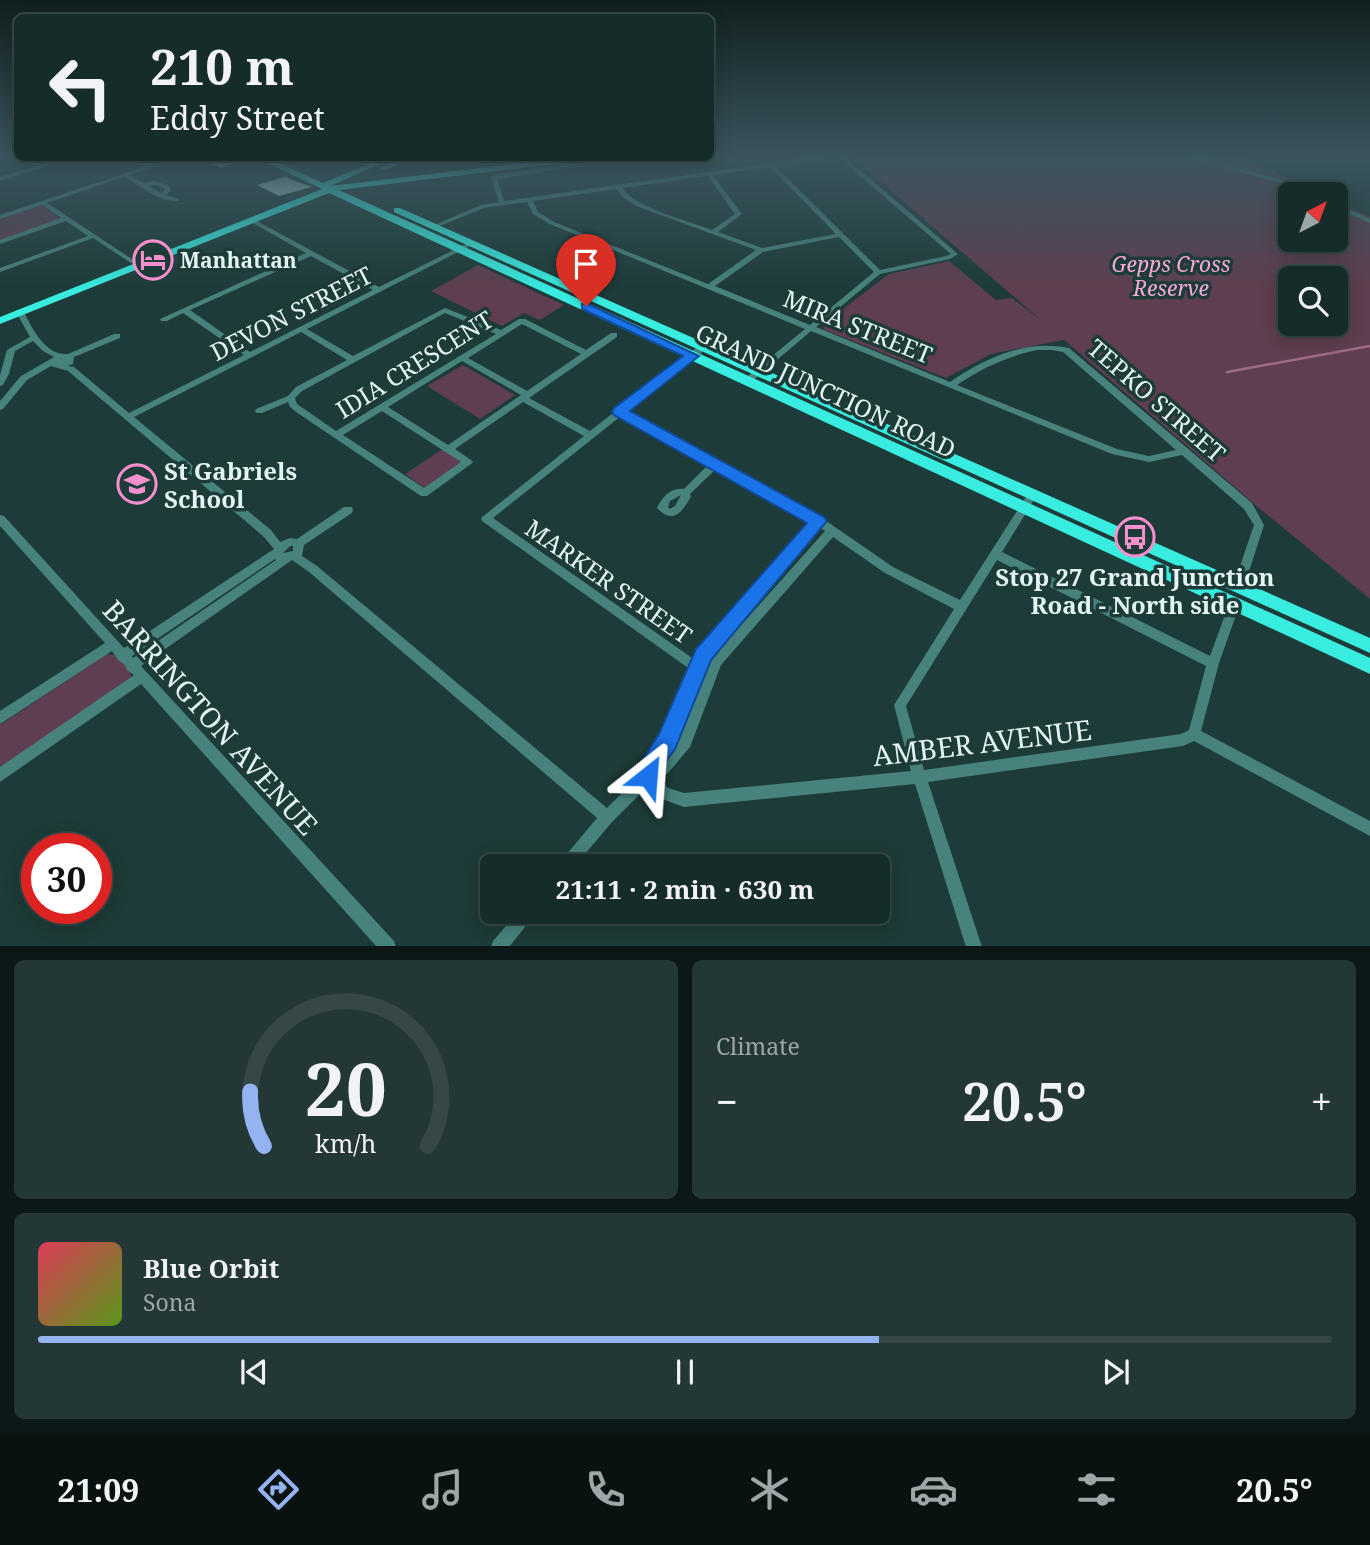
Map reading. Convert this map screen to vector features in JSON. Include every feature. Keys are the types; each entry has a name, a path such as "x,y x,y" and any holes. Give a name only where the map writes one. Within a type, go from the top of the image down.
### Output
{"highway":[{"path":"0,314 18,310 291,202"},
{"path":"136,263 294,202"},
{"name":"GRAND JUNCTION ROAD","path":"372,202 417,229 433,231"},
{"name":"GRAND JUNCTION ROAD","path":"379,202 433,231 1237,596 1370,666"},
{"path":"0,321 18,310"},
{"name":"GRAND JUNCTION ROAD","path":"1237,596 1370,646"}],"street":[{"path":"433,231 471,210 509,202"},
{"name":"MIRA STREET","path":"529,202 535,213 552,223 1132,457 1149,459 1184,451"},
{"path":"634,202 761,250"},
{"path":"713,232 739,214 730,202"},
{"path":"808,202 878,272"},
{"path":"752,376 878,272 953,257 955,254 952,251 894,202"},
{"path":"0,217 43,203 136,263"},
{"path":"1348,211 1370,221"},
{"path":"0,242 66,218"},
{"path":"251,220 378,290"},
{"path":"709,287 761,250 840,235"},
{"path":"0,270 93,236"},
{"name":"DEVON STREET","path":"128,416 466,246"},
{"path":"164,319 312,253"},
{"path":"18,310 23,327 60,361 313,569 607,817"},
{"path":"184,310 249,355"},
{"path":"259,411 291,398 295,392 445,310 501,333"},
{"name":"IDIA CRESCENT","path":"336,435 522,321 587,354"},
{"path":"301,329 352,360"},
{"path":"448,449 614,335"},
{"path":"0,407 24,378 117,336"},
{"path":"0,383 5,374 10,350 34,338"},
{"name":"TEPKO STREET","path":"950,385 970,370 996,358 1050,346 1066,350 1248,506 1257,517 1258,532 1237,596"},
{"path":"462,358 590,435 698,352"},
{"path":"291,398 293,405 424,493 468,462 382,407"},
{"path":"620,412 818,521 890,570 962,607"},
{"name":"MARKER STREET","path":"590,435 486,518 697,668 711,675"},
{"path":"685,493 715,464"},
{"path":"974,946 919,777 900,705 1028,501"},
{"path":"126,661 348,510"},
{"name":"BARRINGTON AVENUE","path":"0,519 387,946"},
{"path":"648,776 653,761 667,741 703,655 818,521"},
{"path":"576,854 607,817 648,776 663,768 685,743 716,662 832,531"},
{"path":"995,554 1213,663"},
{"path":"1237,596 1213,663 1194,734 1370,829"},
{"path":"0,718 112,645"},
{"path":"0,775 141,677"},
{"name":"AMBER AVENUE","path":"648,776 664,793 684,800 919,777 1183,740 1194,734"},
{"path":"500,946 518,924"}],"green space":[{"name":"Gepps Cross Reserve","path":"904,202 1278,202 1278,252 1348,252 1348,207 1370,217 1370,599 1259,508 1064,340 991,354 946,378 823,327 889,274 949,261 996,300 1012,298 1042,321"},
{"path":"41,205 61,219 0,241 0,219"},
{"path":"478,265 564,305 540,320 524,313 502,326 431,291"},
{"path":"463,365 515,395 480,419 427,386"},
{"path":"443,449 464,462 426,489 405,474"},
{"path":"107,654 116,655 130,670 131,677 0,770 0,725"}],"waterway":[{"path":"1227,372 1370,346"}],"place":[{"name":"Manhattan","path":"153,260"},
{"name":"St Gabriels School","path":"137,484"},
{"name":"Stop 27 Grand Junction Road - North side","path":"1135,537"}],"route":[{"path":"586,306 693,356 620,412 818,521 703,655 667,741 653,761 648,776"}]}
